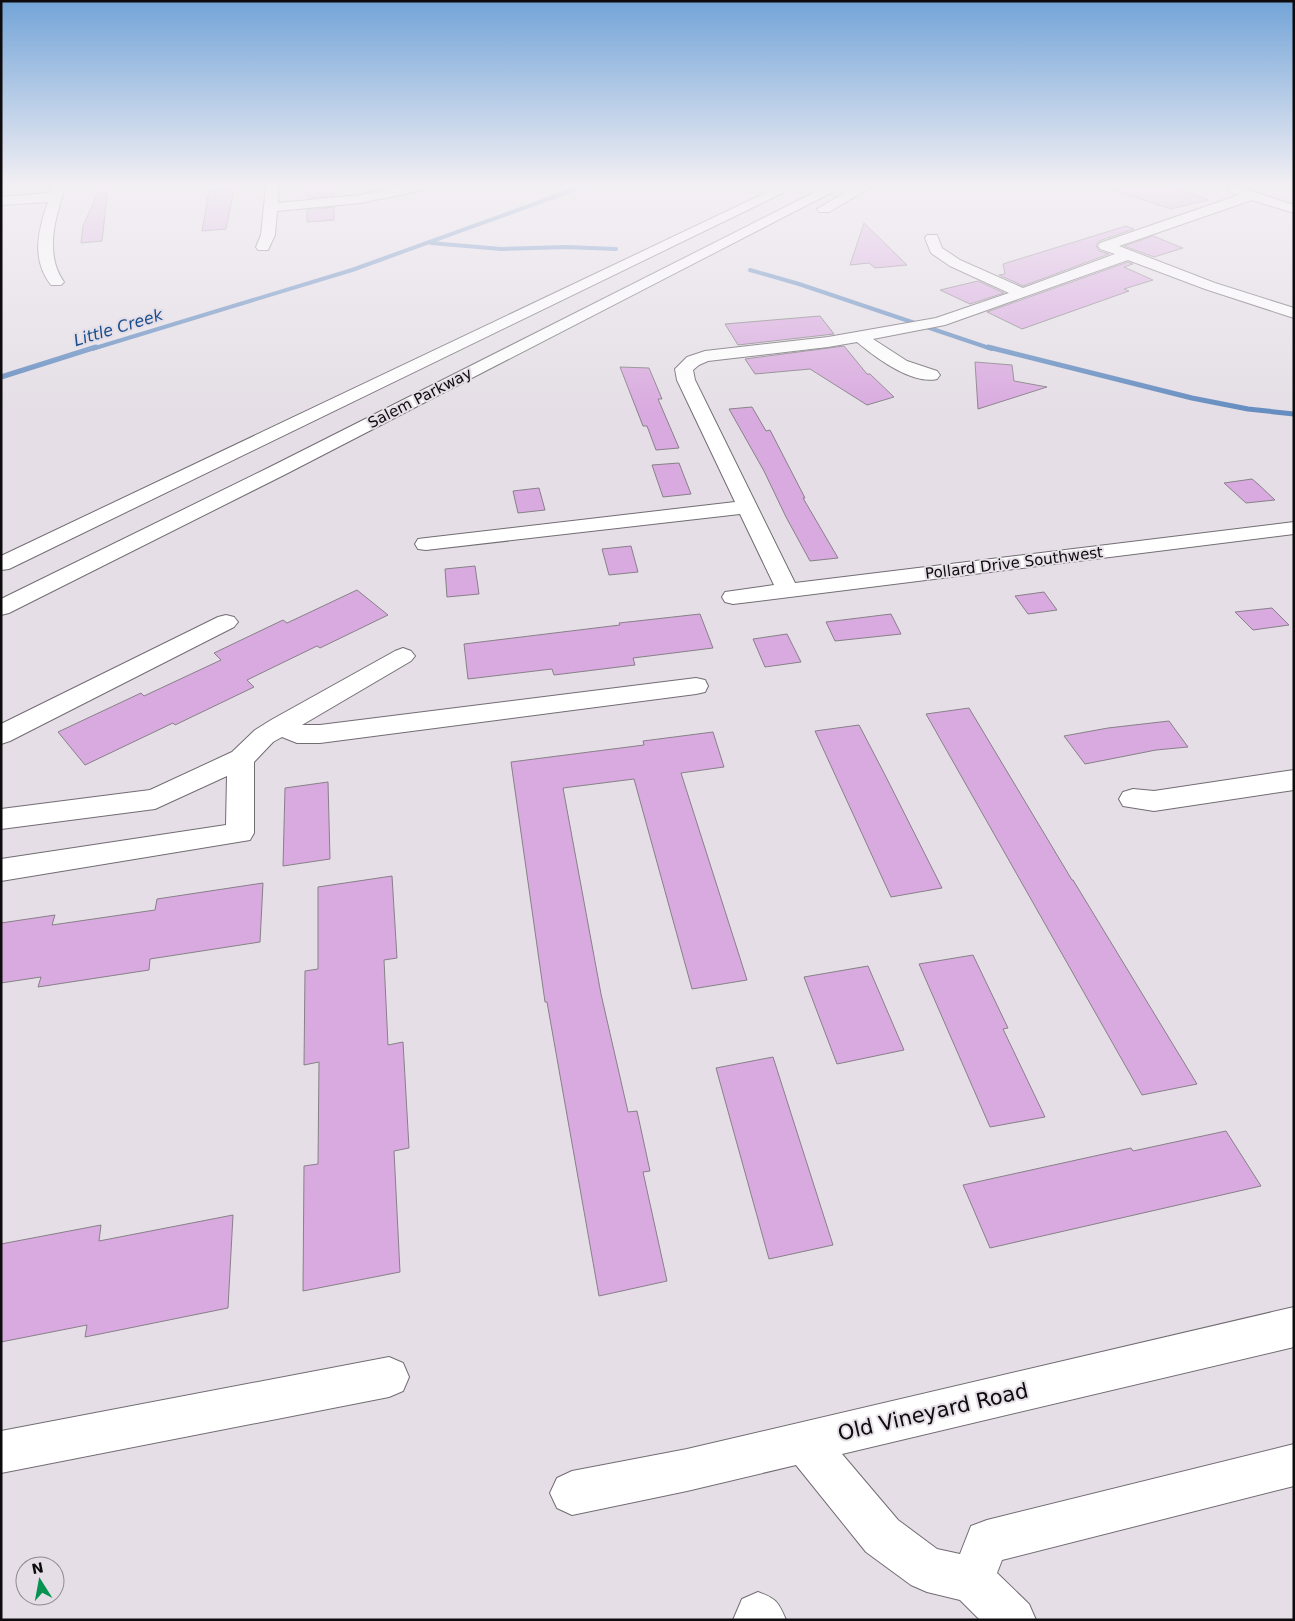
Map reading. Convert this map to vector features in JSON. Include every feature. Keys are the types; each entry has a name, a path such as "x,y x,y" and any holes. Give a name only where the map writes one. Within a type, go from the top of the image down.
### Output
{"main road":[{"path":"47,262 48,271 56,282"},
{"name":"Salem Parkway","path":"1,564 630,262"},
{"name":"Salem Parkway","path":"1,608 689,262"},
{"path":"451,383 500,366 720,262"},
{"path":"953,262 1023,293"},
{"path":"787,590 686,380 684,369 693,361 705,356 721,353 862,337 946,320 1109,262"},
{"path":"1145,262 1294,313"},
{"path":"862,337 888,359 903,367 931,375"},
{"path":"426,544 747,507"},
{"name":"Pollard Drive Southwest","path":"733,597 1294,528"},
{"path":"1,735 226,622"},
{"path":"1,819 155,799 241,758 264,736 403,656"},
{"path":"280,726 297,734 320,734 696,686"},
{"path":"1,870 240,833 241,758"},
{"path":"1133,799 1154,801 1294,780"},
{"name":"Old Vineyard Road","path":"572,1493 686,1470 1294,1327"},
{"path":"1,1452 389,1377"},
{"path":"804,1442 882,1536 927,1569 972,1580 1013,1620"},
{"path":"972,1580 987,1542 1294,1465"},
{"path":"756,1620 758,1615 763,1620"}],"building":[{"path":"851,262 904,262 907,265 875,268 869,263 850,265"},
{"path":"1011,262 1088,262 1023,286 999,275 1005,274 1003,264"},
{"path":"1128,262 1133,264 1124,267 1153,280 1124,289 1129,291 1022,329 987,312"},
{"path":"978,281 1004,293 970,304 940,290"},
{"path":"820,316 834,334 738,345 725,324"},
{"path":"844,346 867,374 870,374 894,397 867,405 810,369 755,374 745,359"},
{"path":"975,362 1012,365 1014,381 1047,387 978,409"},
{"path":"620,367 649,368 662,399 658,399 679,448 656,450 647,426 643,426"},
{"path":"752,407 766,431 770,430 805,498 803,498 838,558 810,561 764,471 729,409"},
{"path":"679,463 691,494 663,497 652,465"},
{"path":"1252,479 1275,500 1246,503 1224,483"},
{"path":"539,488 545,510 518,513 513,491"},
{"path":"631,546 638,572 609,575 602,549"},
{"path":"475,566 479,594 447,597 445,569"},
{"path":"357,590 388,615 320,648 317,646 247,680 254,687 175,725 173,723 85,765 58,732 141,693 144,696 221,660 214,653 283,620 287,623"},
{"path":"1044,592 1057,610 1028,614 1015,596"},
{"path":"1272,608 1289,625 1253,630 1235,612"},
{"path":"700,614 713,648 633,658 635,665 554,675 552,669 468,679 464,644"},
{"path":"891,614 901,634 835,641 826,622"},
{"path":"787,634 801,662 765,667 753,639"},
{"path":"969,708 1197,1084 1142,1095 926,714"},
{"path":"1169,721 1188,747 1156,750 1085,764 1064,736 1108,728"},
{"path":"859,725 942,888 891,897 815,731"},
{"path":"713,732 724,767 681,773 747,980 692,989 634,779 563,788 601,994 628,1112 637,1111 650,1171 643,1172 667,1281 599,1296 547,1002 545,1002 511,762 644,745 643,741"},
{"path":"328,782 330,859 283,866 285,788"},
{"path":"392,876 397,958 384,960 388,1045 403,1042 409,1148 394,1151 400,1272 303,1291 304,1166 318,1164 319,1062 304,1065 305,971 318,969 318,887"},
{"path":"263,883 260,942 150,959 149,970 38,987 41,977 1,983 1,923 55,915 52,925 155,910 157,899"},
{"path":"973,955 1008,1028 1003,1029 1045,1117 990,1127 919,964"},
{"path":"868,966 904,1050 837,1064 804,977"},
{"path":"773,1057 833,1245 769,1259 716,1068"},
{"path":"1226,1131 1261,1186 990,1248 963,1185 1131,1148 1133,1151"},
{"path":"233,1215 228,1308 85,1337 87,1325 1,1342 1,1244 101,1225 99,1241"}],"waterway":[{"name":"Little Creek","path":"92,349 375,262"},
{"path":"750,270 799,284 992,349"},
{"name":"Little Creek","path":"1,377 96,347"},
{"path":"988,347 1192,398 1248,409 1294,414"}]}
